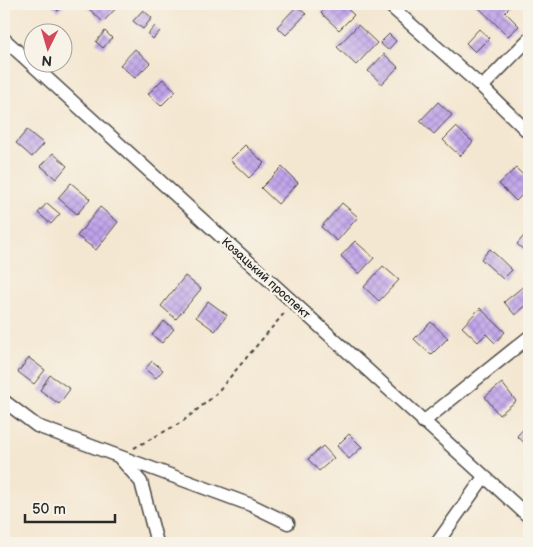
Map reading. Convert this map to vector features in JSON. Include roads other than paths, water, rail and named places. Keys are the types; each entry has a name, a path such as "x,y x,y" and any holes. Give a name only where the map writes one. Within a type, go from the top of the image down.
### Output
{"street":[{"path":"388,4 482,87 529,133"},
{"name":"Козацький проспект","path":"4,39 529,517"},
{"path":"482,87 529,39"},
{"path":"424,422 529,337"},
{"path":"4,401 37,426 251,505 288,523"},
{"path":"119,457 141,482 157,543"},
{"path":"436,543 484,477"}]}
